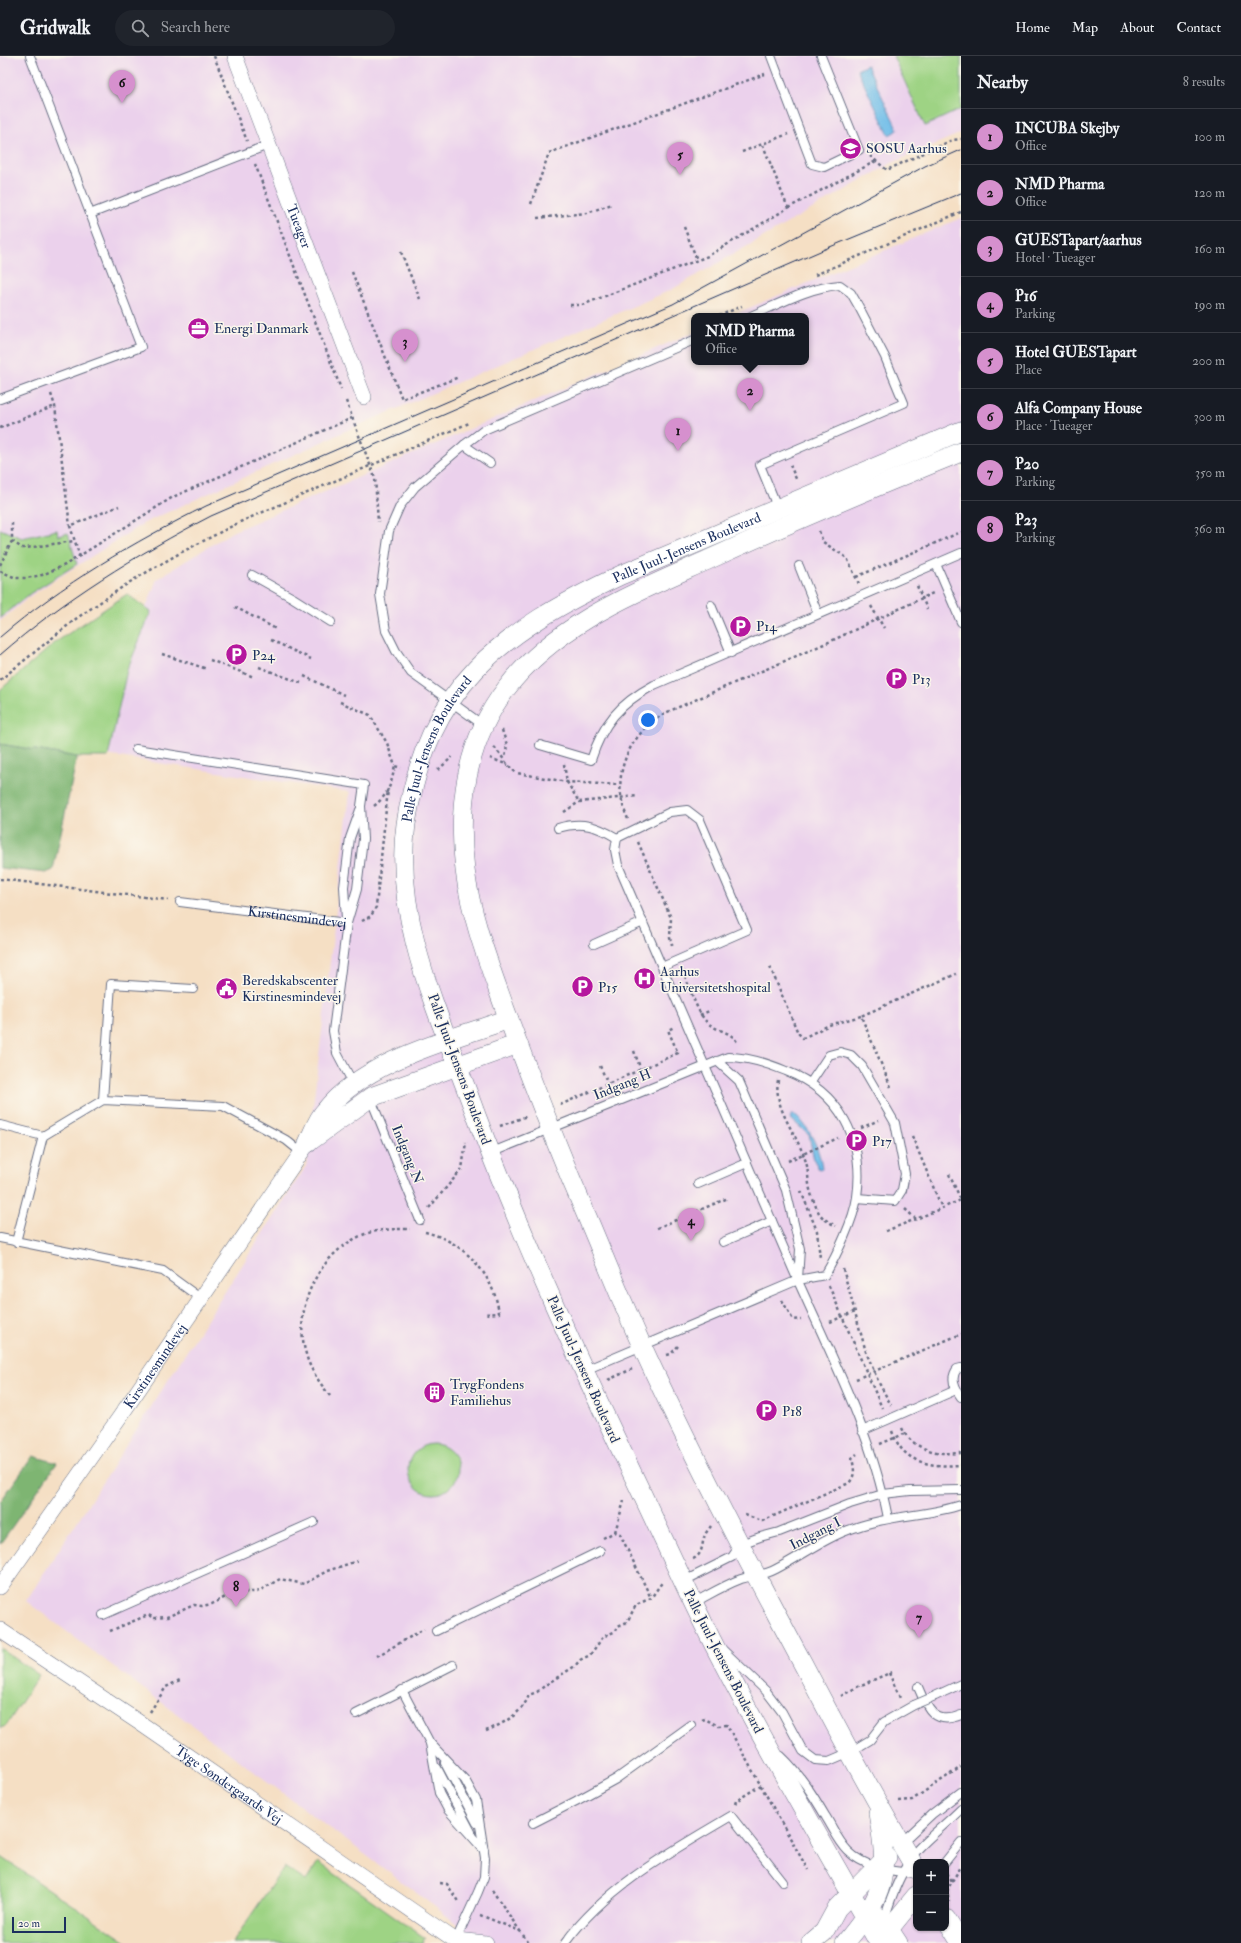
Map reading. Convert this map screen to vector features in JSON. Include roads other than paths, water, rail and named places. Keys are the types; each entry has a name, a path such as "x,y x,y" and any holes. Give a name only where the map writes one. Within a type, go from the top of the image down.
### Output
{"street":[{"name":"Tueager","path":"235,56 364,397"},
{"name":"Palle Juul-Jensens Boulevard","path":"808,505 961,431"},
{"name":"Palle Juul-Jensens Boulevard","path":"876,1928 766,1742 710,1636 587,1379 490,1153 448,1040 423,967 411,920 405,874 406,828 415,780 430,736 449,701 477,668 506,641 537,619 576,596 621,575 808,505 961,452"},
{"name":"Palle Juul-Jensens Boulevard","path":"781,516 625,598 553,642 528,663 504,691 483,726 464,787 462,831 465,870 472,909 478,930 518,1044 550,1128 646,1354 727,1519 850,1752 885,1801 899,1864"},
{"name":"Kirstinesmindevej","path":"362,1090 391,1062 509,1019"},
{"name":"Kirstinesmindevej","path":"0,1586 119,1418 304,1148 324,1111 362,1090 458,1066 518,1044"},
{"name":"Tyge Søndergaards Vej","path":"0,1630 457,1942 461,1939 486,1943"},
{"path":"876,1928 879,1890 899,1864"},
{"path":"876,1928 899,1864"},
{"path":"845,1943 876,1928 913,1898"},
{"path":"817,1939 837,1908 876,1928"},
{"path":"949,1913 961,1943"}],"lane":[{"path":"0,399 141,347 30,56"},
{"path":"771,56 812,164 824,168 859,150 821,56"},
{"path":"90,214 251,152 268,144"},
{"path":"758,313 828,286 840,285 851,294 859,307 885,357 904,403 760,465 781,516"},
{"path":"483,726 411,673 396,651 386,631 380,594 389,531 400,506 415,487 464,444 484,430 691,341"},
{"path":"464,444 490,463"},
{"path":"540,745 591,760 597,742 607,723 622,706 638,694 654,685 961,553"},
{"path":"936,564 961,622"},
{"path":"798,566 818,614"},
{"path":"252,575 331,622"},
{"path":"711,605 731,653"},
{"path":"136,749 364,785 361,806 350,838 344,887 347,923"},
{"path":"347,923 357,889 363,839 361,806"},
{"path":"662,967 747,930 700,820 687,810 670,812 617,838 614,850 618,865 643,922 662,967 772,1221 798,1280 843,1385 862,1431 883,1494 888,1518"},
{"path":"558,828 570,824 598,827 617,838"},
{"name":"Kirstinesmindevej","path":"180,902 347,923 334,1031 337,1053 362,1090"},
{"path":"594,944 643,922"},
{"path":"103,1100 111,984 193,989"},
{"path":"587,1379 646,1354 798,1280 825,1275 846,1230 857,1198 859,1173 856,1151 851,1132 834,1102 810,1082 829,1055 840,1052 851,1055 862,1066 895,1123 905,1174 902,1190 895,1201 857,1198"},
{"name":"Indgang H","path":"490,1153 728,1057 744,1057 783,1069 810,1082"},
{"path":"717,1061 739,1081 786,1190 800,1249 798,1280"},
{"name":"Indgang N","path":"362,1090 420,1220"},
{"path":"16,1242 43,1136 103,1100 223,1106 304,1148"},
{"path":"0,1125 43,1136"},
{"path":"698,1184 747,1163"},
{"path":"723,1242 772,1221"},
{"path":"0,1238 163,1271 200,1298"},
{"path":"961,1368 955,1372 956,1390 961,1397"},
{"path":"862,1431 956,1390"},
{"path":"684,1581 732,1557 741,1544 779,1532 850,1504 883,1494 961,1490"},
{"name":"Indgang I","path":"695,1602 742,1579 757,1577 775,1570 816,1545 856,1527 888,1518 948,1509 961,1505"},
{"path":"103,1614 314,1522"},
{"path":"436,1631 600,1551"},
{"path":"710,1636 766,1690 782,1712 803,1751 815,1760 829,1762 850,1752 870,1740 884,1722 914,1705 961,1684"},
{"path":"356,1714 453,1665"},
{"path":"918,1687 928,1709 938,1717 950,1720 961,1715"},
{"path":"402,1690 430,1743 440,1754 480,1829 484,1850 484,1877 457,1942"},
{"path":"533,1823 616,1779 691,1725"},
{"path":"766,1742 796,1770 848,1851 862,1860 899,1864 919,1848 961,1809"},
{"path":"430,1743 433,1760 475,1841 484,1850"},
{"path":"899,1864 932,1814 961,1792"},
{"path":"565,1943 578,1926 618,1890 659,1858 732,1816 783,1882"},
{"path":"947,1859 961,1842"}],"water":[{"path":"867,65 898,130 889,135 857,70"},
{"path":"792,1114 803,1123 813,1138 822,1169 819,1169 814,1160 809,1135 790,1118"}],"tram line":[{"path":"0,637 48,599 99,565 152,534 206,506 673,304 925,166 961,150"},
{"path":"0,655 49,615 101,579 155,546 211,516 825,249 961,193"}],"place":[{"name":"Alfa Company House","path":"122,103"},
{"name":"SOSU Aarhus","path":"851,148"},
{"name":"Hotel GUESTapart","path":"680,175"},
{"name":"Energi Danmark","path":"199,328"},
{"name":"GUESTapart/aarhus","path":"405,362"},
{"name":"NMD Pharma","path":"750,411"},
{"name":"INCUBA Skejby","path":"678,451"},
{"name":"P14","path":"740,626"},
{"name":"P24","path":"236,655"},
{"name":"P13","path":"896,679"},
{"name":"Aarhus Universitetshospital","path":"645,979"},
{"name":"P15","path":"583,987"},
{"name":"Beredskabscenter Kirstinesmindevej","path":"227,988"},
{"name":"P17","path":"856,1141"},
{"name":"P16","path":"691,1241"},
{"name":"TrygFondens Familiehus","path":"434,1392"},
{"name":"P18","path":"767,1411"},
{"name":"P23","path":"236,1607"},
{"name":"P20","path":"919,1638"}]}
